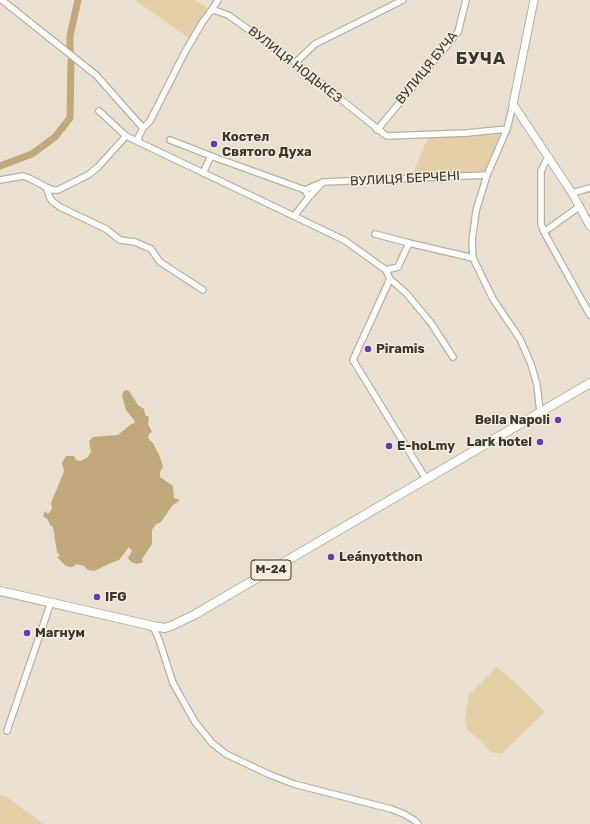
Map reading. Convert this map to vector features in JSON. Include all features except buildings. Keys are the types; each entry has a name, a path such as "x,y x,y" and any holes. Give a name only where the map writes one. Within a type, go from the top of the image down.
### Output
{"highway":[{"name":"М-24","path":"0,591 165,628 178,623 590,383"}],"main road":[{"path":"534,0 513,104 572,193 590,226"}],"street":[{"path":"2,0 96,75 143,128"},
{"path":"139,142 138,138 143,128 147,124 185,52 218,0"},
{"path":"295,63 315,44 394,2 403,0"},
{"name":"ВУЛИЦЯ БУЧА","path":"377,130 458,32 466,0"},
{"name":"ВУЛИЦЯ НОДЬКЕЗ","path":"210,12 218,10 228,14 295,63 377,130 387,136 467,133 507,129"},
{"path":"513,104 507,129 487,175 476,211 472,242 473,258 493,299 520,339 532,364 537,385 540,412"},
{"path":"99,111 126,136 344,240 386,270 390,279 406,292 431,323 453,357"},
{"path":"0,180 23,176 53,190 58,190 88,175 98,167 126,136"},
{"path":"170,140 305,190 309,197"},
{"path":"203,173 212,156"},
{"path":"549,158 541,171 541,218 544,232 590,315"},
{"name":"ВУЛИЦЯ БЕРЧЕНІ","path":"305,190 324,182 487,175"},
{"path":"294,216 309,197 324,182"},
{"path":"46,187 50,198 60,207 106,230 120,240 135,242 151,249 160,262 203,290"},
{"path":"572,193 590,188"},
{"path":"544,232 580,206"},
{"path":"375,234 473,258"},
{"path":"386,270 398,267 409,243"},
{"path":"390,279 353,360 426,479"},
{"path":"7,732 51,602"},
{"path":"153,626 176,689 200,728 212,743 226,754 268,774 294,784 391,809 404,814 418,824"}],"shaded area":[{"path":"135,0 195,0 208,8 190,39"},
{"path":"502,133 486,171 412,175 429,136"},
{"path":"126,390 129,391 138,405 144,409 145,415 149,417 148,424 152,432 149,434 148,438 153,443 160,457 163,467 160,472 160,477 173,486 174,498 180,500 172,506 161,522 155,525 152,530 152,544 142,559 143,562 137,564 131,562 128,558 132,551 129,547 119,560 94,571 88,570 84,566 76,564 75,566 71,567 66,566 57,557 60,556 57,552 53,527 43,516 45,511 48,514 52,509 51,503 63,474 64,470 62,463 66,456 74,456 76,460 80,461 87,458 91,452 89,441 93,437 118,435 131,424 135,423 126,410 122,396 123,392"},
{"path":"497,667 516,683 545,712 501,754 491,752 479,739 467,730 465,717 469,695"},
{"path":"0,795 7,797 44,824 0,824"}],"waterway":[{"path":"70,52 70,36 78,0"},
{"path":"0,166 32,154 55,137 70,118 71,61"}],"place":[{"name":"Костел Святого Духа","path":"214,144"},
{"name":"Piramis","path":"368,349"},
{"name":"Bella Napoli","path":"558,420"},
{"name":"Lark hotel","path":"540,442"},
{"name":"E-hoLmy","path":"389,446"},
{"name":"Leányotthon","path":"331,557"},
{"name":"IFG","path":"97,597"},
{"name":"Магнум","path":"27,633"}],"district":[{"name":"БУЧА","path":"481,59"}]}
